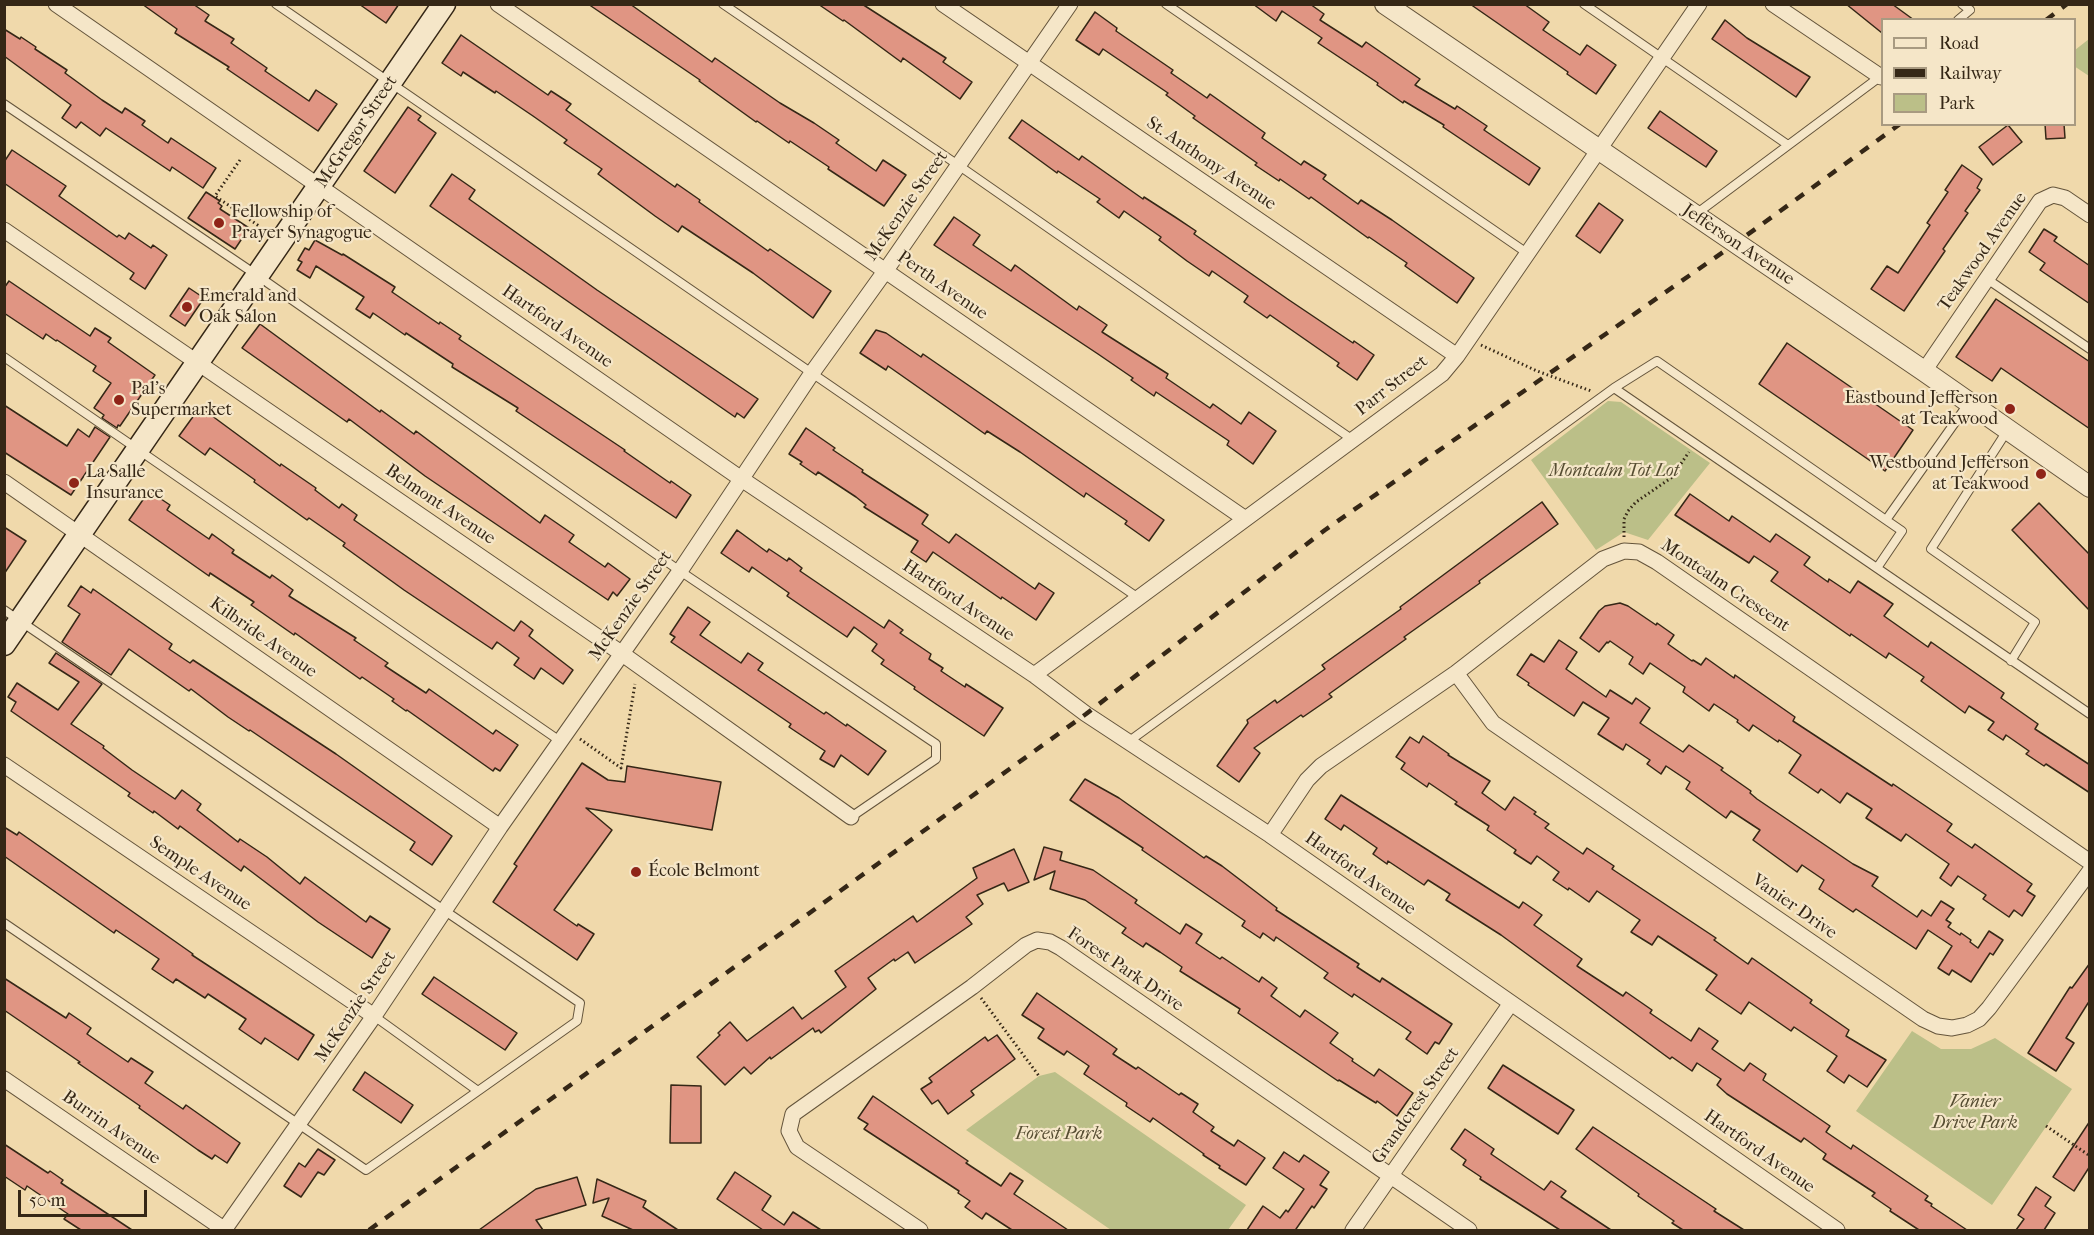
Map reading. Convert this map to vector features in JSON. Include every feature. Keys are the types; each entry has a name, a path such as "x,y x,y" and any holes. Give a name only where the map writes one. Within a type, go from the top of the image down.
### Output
{"main road":[{"name":"McGregor Street","path":"4,644 12,615 79,534 139,450 444,4"}],"street":[{"name":"Hartford Avenue","path":"56,4 741,478 1034,675 1128,742 1270,835 1837,1230"},
{"name":"Perth Avenue","path":"498,4 1244,518"},
{"name":"St. Anthony Avenue","path":"944,4 1457,356"},
{"name":"McKenzie Street","path":"224,1230 374,1016 500,827 680,571 812,373 1070,4"},
{"name":"Jefferson Avenue","path":"1385,4 1600,149 2090,487"},
{"name":"Parr Street","path":"1034,675 1442,374 1470,338 1699,4"},
{"path":"1773,4 1881,75"},
{"name":"Teakwood Avenue","path":"1924,371 2040,201 2053,195 2065,198 2090,214"},
{"name":"Belmont Avenue","path":"4,230 621,653 851,817"},
{"name":"Kilbride Avenue","path":"4,482 500,827"},
{"path":"1270,835 1307,780 1321,766 1456,673 1603,559 1624,551"},
{"name":"Montcalm Crescent","path":"1624,551 1639,552 1657,562 2090,862"},
{"name":"Vanier Drive","path":"1456,673 1493,723 1923,1019 1938,1026 1960,1026 1979,1019 2090,871"},
{"name":"Semple Avenue","path":"4,765 374,1016"},
{"name":"Forest Park Drive","path":"920,1230 797,1147 789,1131 793,1114 972,987 1026,945 1037,940 1050,942 1469,1230"},
{"name":"Grandcrest Street","path":"1353,1230 1511,1003"},
{"name":"Burrin Avenue","path":"4,1079 224,1230"}],"lane":[{"path":"276,4 1137,597"},
{"path":"723,4 1353,440"},
{"path":"1166,4 1527,253"},
{"path":"1584,4 1788,144"},
{"path":"1960,18 1970,10 1962,4"},
{"path":"1695,215 1881,77"},
{"path":"4,104 258,276 680,571 936,744 936,759 851,817"},
{"path":"1987,279 2090,349"},
{"path":"4,357 564,736"},
{"path":"1128,742 1614,388 1657,360 1902,531 1877,568"},
{"path":"1614,388 2090,714"},
{"path":"1886,520 1969,402"},
{"path":"2008,430 1931,549 2035,622 2011,661"},
{"path":"4,923 366,1170 577,1021 580,1003 12,615"},
{"path":"374,1016 478,1091"}],"path":[{"path":"240,160 216,196 259,226"},
{"path":"1470,338 1537,371 1603,396"},
{"path":"1624,551 1624,519 1628,511 1636,502 1671,478 1695,444"},
{"path":"564,736 621,768 636,684"},
{"path":"972,987 1039,1077"},
{"path":"2046,1126 2090,1156"}],"green space":[{"path":"2089,39 2089,76 2076,67 2076,49"},
{"name":"Montcalm Tot Lot","path":"1608,401 1621,402 1710,463 1648,540 1624,532 1596,550 1531,460"},
{"name":"Vanier Drive Park","path":"1912,1031 1941,1049 1971,1049 1995,1038 2072,1089 1992,1205 1856,1111"},
{"name":"Forest Park","path":"1055,1072 1246,1205 1228,1230 1111,1230 966,1130 1039,1076"}],"building":[{"path":"142,4 193,4 209,15 205,21 234,39 231,43 267,68 265,71 309,101 316,90 337,104 318,131 227,69 229,67 175,33 177,29"},
{"path":"359,4 399,4 386,23"},
{"path":"588,4 630,4 712,62 715,58 780,103 814,123 839,140 836,143 876,171 883,160 906,175 884,206 790,141 789,143 756,122 700,80"},
{"path":"818,4 862,4 946,58 943,62 972,82 960,99 903,58 901,62"},
{"path":"1253,4 1310,4 1324,14 1320,20 1362,47 1366,42 1420,79 1415,85 1455,109 1457,106 1487,126 1484,130 1540,168 1529,185 1443,127 1444,125 1404,101 1403,103 1377,85 1378,83 1318,43 1322,38 1282,11 1276,21"},
{"path":"1470,4 1524,4 1549,22 1543,30 1580,55 1587,45 1616,65 1596,94"},
{"path":"1846,4 1892,4 1911,18 1881,18 1881,32"},
{"path":"1095,12 1117,28 1116,31 1173,70 1171,73 1207,98 1210,94 1265,133 1262,138 1301,165 1304,161 1326,175 1323,179 1358,204 1361,200 1474,278 1457,303 1405,266 1407,263 1311,197 1309,199 1255,165 1257,163 1193,118 1195,116 1166,95 1168,93 1103,49 1099,55 1076,40"},
{"path":"1725,20 1747,38 1810,77 1796,97 1712,39"},
{"path":"4,29 36,47 35,49 67,70 65,73 102,100 122,113 125,108 145,121 142,125 168,143 171,138 216,168 203,188 172,167 170,171 106,128 100,136 81,122 76,128 62,118 71,105 4,56"},
{"path":"461,35 548,95 551,91 571,104 566,110 675,187 677,184 700,200 699,202 768,251 770,249 831,291 813,318 753,273 682,226 678,232 655,216 598,174 602,169 564,143 567,140 533,116 496,91 495,93 463,72 461,76 442,63"},
{"path":"408,107 421,116 418,120 436,133 395,193 364,171"},
{"path":"1660,111 1717,151 1706,167 1648,128"},
{"path":"1022,120 1079,160 1082,156 1143,199 1144,197 1196,231 1194,234 1374,355 1357,380 1337,366 1339,363 1270,315 1267,318 1244,302 1248,296 1212,271 1209,276 1187,261 1159,240 1161,237 1124,211 1119,218 1097,202 1100,199 1058,171 1057,173 1009,138"},
{"path":"2007,126 2022,142 1993,165 1979,147"},
{"path":"2045,126 2064,126 2065,138 2046,139"},
{"path":"12,150 66,186 59,196 117,237 119,235 125,239 129,233 151,248 153,245 167,255 145,289 130,279 134,273 4,183 4,162"},
{"path":"1962,165 1982,179 1977,188 1980,190 1965,211 1968,213 1943,249 1945,251 1904,311 1871,289 1887,266 1898,273 1930,225 1927,223 1948,192 1945,190"},
{"path":"452,174 475,190 469,199 597,290 758,399 744,418 737,413 735,417 430,206"},
{"name":"Fellowship of Prayer Synagogue","path":"206,192 220,201 218,203 222,206 220,209 249,228 235,249 188,218"},
{"path":"1599,203 1623,220 1600,253 1576,236"},
{"path":"954,217 980,235 973,245 1011,271 1015,265 1077,310 1079,306 1107,325 1102,332 1168,374 1166,378 1210,408 1213,404 1241,424 1249,412 1276,431 1253,464 1227,445 1229,441 1156,392 1154,396 1131,380 1133,378 934,245"},
{"path":"2044,229 2057,237 2054,241 2090,266 2090,304 2040,270 2045,263 2029,252"},
{"path":"315,240 343,254 395,287 392,292 461,336 459,339 691,495 676,518 516,411 518,408 452,367 453,364 406,333 405,335 373,313 370,318 356,309 364,297 316,266 310,278 297,270 302,262 298,260 305,248 309,250"},
{"path":"9,281 90,336 95,328 111,338 108,342 155,375 120,426 118,425 117,428 102,418 104,415 94,408 111,383 93,371 96,366 46,334 43,339 4,313 4,288"},
{"name":"Emerald and Oak Salon","path":"189,288 204,298 185,326 170,316"},
{"path":"1996,299 2090,362 2090,429 2001,368 1992,381 1956,357"},
{"path":"260,324 380,412 381,410 414,434 416,431 540,523 545,515 574,535 569,542 605,567 608,563 630,579 617,596 613,592 608,600 425,476 349,419 347,422 242,348"},
{"path":"876,330 886,333 921,357 923,354 1164,520 1149,541 1125,524 1127,521 1086,493 1084,497 987,431 985,434 888,366 886,370 860,353"},
{"path":"1787,343 1913,430 1885,471 1759,384"},
{"path":"4,405 67,446 78,429 89,437 95,427 110,437 71,495 4,452"},
{"path":"200,407 280,466 281,464 316,488 315,490 339,508 342,504 357,515 354,520 514,631 521,621 533,630 529,636 573,670 563,684 541,668 534,679 514,665 519,658 497,642 492,649 404,590 343,546 345,543 309,518 307,520 210,448 205,455 179,436"},
{"path":"806,428 863,470 862,472 928,515 922,524 949,543 956,534 1035,589 1039,583 1054,593 1036,620 933,552 926,562 911,552 918,541 864,507 866,505 856,497 818,472 816,475 800,464 802,462 789,454"},
{"path":"149,491 170,505 167,510 209,539 212,534 234,550 232,553 270,578 272,575 293,590 289,596 356,638 354,640 388,663 385,666 426,693 429,689 493,734 496,730 518,745 500,771 495,768 493,771 392,701 394,699 362,677 360,679 251,605 254,602 210,573 209,576 129,520"},
{"path":"1690,494 1729,521 1732,516 1770,542 1776,534 1810,557 1804,565 1828,582 1829,579 1850,593 1858,581 1893,604 1884,616 1928,647 1931,642 2004,693 2001,698 2038,724 2035,729 2090,765 2090,793 2046,764 2044,766 2026,754 2029,751 2006,735 2003,740 1988,730 1994,722 1969,706 1965,713 1921,681 1924,677 1889,653 1886,658 1771,581 1778,572 1754,556 1749,563 1675,515"},
{"path":"1542,502 1558,524 1329,694 1332,697 1303,717 1301,715 1254,748 1260,753 1239,782 1217,766 1248,723 1247,720 1275,700 1277,703 1325,669 1322,665 1401,609 1400,607"},
{"path":"2039,503 2090,555 2090,611 2012,530"},
{"path":"4,527 26,541 4,574"},
{"path":"737,530 767,552 769,549 787,561 789,558 802,568 800,571 884,628 889,620 903,630 900,633 931,654 929,659 943,668 941,671 1003,708 984,736 881,664 884,660 872,651 877,644 854,627 847,637 787,596 789,593 752,567 749,572 721,553"},
{"path":"81,586 91,593 93,589 172,644 169,649 190,663 193,660 336,754 452,836 432,865 410,850 415,842 129,649 111,675 62,642 80,614 68,606"},
{"path":"1620,603 1674,635 1668,644 1692,661 1701,665 1706,658 1734,678 1735,675 1795,717 1793,721 1952,824 1947,831 1972,848 1975,844 2032,884 2027,891 2035,896 2022,916 2014,910 2009,917 1983,899 1986,895 1958,876 1951,886 1940,878 1949,864 1906,834 1901,841 1866,818 1872,809 1847,793 1840,803 1821,789 1818,793 1789,773 1801,755 1779,740 1778,742 1753,725 1749,731 1737,722 1738,720 1714,704 1709,711 1683,692 1685,687 1650,663 1643,674 1629,664 1633,657 1610,641 1599,652 1580,638 1599,611 1605,606"},
{"path":"688,607 710,622 700,635 741,663 748,653 763,663 758,670 824,714 826,712 846,726 847,724 886,751 868,775 841,755 834,767 820,759 825,751 789,727 791,724 671,642 675,637 670,634"},
{"path":"1559,640 1577,652 1566,669 1606,697 1610,690 1632,704 1636,698 1650,708 1640,723 1683,752 1689,745 1723,768 1721,770 1751,791 1750,793 1757,799 1853,864 1878,877 1872,886 1917,917 1922,910 1931,916 1941,901 1954,909 1946,920 1951,923 1948,927 1971,940 1970,942 1978,948 1989,931 2003,940 1993,955 1990,953 1971,982 1952,970 1949,975 1938,968 1952,946 1928,930 1916,949 1856,909 1853,912 1819,889 1824,880 1802,865 1797,872 1753,840 1760,830 1731,811 1726,818 1686,789 1690,782 1666,766 1661,774 1647,764 1650,760 1626,744 1623,750 1598,734 1609,718 1583,702 1574,716 1517,675 1531,654 1544,662"},
{"path":"56,653 102,684 71,724 175,799 182,790 201,804 197,810 238,842 240,839 267,857 300,884 305,877 366,922 370,916 390,929 372,958 318,922 244,866 241,871 180,826 178,829 154,811 153,813 128,796 130,793 11,711 16,702 8,697 17,683 58,710 79,682 49,663"},
{"path":"1423,736 1448,755 1490,781 1482,793 1505,810 1514,797 1549,824 1545,828 1583,854 1587,848 1614,866 1612,869 1716,938 1714,940 1748,964 1752,958 1812,1000 1810,1003 1849,1030 1846,1036 1886,1060 1867,1087 1849,1075 1844,1083 1827,1071 1837,1056 1794,1027 1791,1031 1749,1002 1741,1014 1706,990 1717,975 1658,936 1652,945 1631,932 1640,920 1597,891 1589,902 1569,888 1568,890 1553,880 1559,872 1537,856 1531,864 1514,853 1516,850 1487,830 1489,826 1455,804 1457,802 1429,783 1427,787 1401,769 1405,763 1396,757 1410,737 1419,743"},
{"path":"582,763 608,780 625,782 627,766 721,782 712,830 586,808 612,830 554,910 577,926 578,924 594,934 577,960 493,902 517,866 514,864"},
{"path":"1085,779 1119,798 1204,858 1206,856 1222,866 1277,908 1276,910 1359,964 1357,967 1380,982 1382,978 1452,1024 1439,1044 1435,1042 1427,1054 1406,1039 1411,1032 1354,994 1352,997 1324,978 1328,973 1276,937 1274,941 1263,933 1260,938 1242,926 1245,921 1142,850 1143,848 1070,800"},
{"path":"1341,795 1519,908 1523,902 1542,915 1534,925 1582,959 1577,966 1623,996 1626,992 1652,1010 1650,1013 1691,1041 1699,1028 1718,1041 1712,1049 1744,1071 1750,1063 1766,1074 1763,1080 1830,1126 1826,1132 1851,1149 1853,1145 1928,1196 1925,1200 1932,1204 1931,1206 1967,1230 1919,1230 1872,1196 1875,1193 1823,1159 1826,1154 1804,1138 1801,1142 1727,1094 1717,1085 1721,1079 1697,1063 1692,1071 1672,1057 1670,1059 1501,935 1446,900 1450,894 1428,880 1424,885 1388,861 1387,864 1373,854 1377,848 1344,825 1341,830 1325,819"},
{"path":"4,827 17,835 19,832 192,955 314,1035 298,1060 265,1038 261,1044 239,1029 246,1019 208,994 205,998 176,979 173,983 152,969 159,959 116,930 114,933 4,856"},
{"path":"1044,847 1062,852 1060,860 1093,870 1137,900 1135,903 1180,934 1186,924 1202,934 1196,943 1259,982 1262,977 1277,988 1271,996 1300,1017 1305,1010 1338,1033 1330,1043 1353,1059 1352,1061 1374,1076 1379,1069 1413,1093 1397,1116 1377,1101 1376,1103 1338,1081 1238,1013 1240,1009 1180,971 1182,967 1160,952 1146,943 1143,947 1122,933 1126,928 1085,900 1050,889 1055,871 1034,880"},
{"path":"1014,849 1029,882 1008,891 1004,883 977,895 983,904 966,917 972,924 915,963 908,952 895,961 894,959 868,978 876,989 821,1033 819,1030 815,1032 813,1028 771,1059 770,1057 751,1074 744,1067 725,1085 697,1057 730,1022 747,1041 793,1007 802,1019 846,987 835,971 913,916 917,922 977,878 973,868"},
{"path":"2090,963 2090,1000 2066,1038 2074,1043 2056,1071 2028,1053 2070,987 2072,988"},
{"path":"434,977 517,1033 505,1050 422,994"},
{"path":"4,978 66,1018 69,1013 91,1028 87,1034 128,1062 131,1058 153,1072 145,1083 183,1109 186,1105 240,1143 227,1163 215,1155 212,1159 198,1150 78,1063 80,1062 4,1010"},
{"path":"1037,993 1117,1049 1113,1054 1136,1069 1138,1067 1179,1095 1181,1093 1198,1104 1193,1112 1214,1127 1211,1131 1234,1146 1238,1140 1265,1158 1246,1185 1219,1168 1220,1166 1153,1118 1150,1122 1126,1106 1127,1103 1084,1074 1089,1066 1067,1051 1064,1055 1038,1038 1044,1029 1022,1015"},
{"path":"997,1035 1015,1059 971,1091 974,1095 948,1114 938,1100 932,1104 921,1089 932,1082 929,1078 985,1037 988,1041"},
{"path":"1503,1065 1574,1110 1558,1134 1488,1088"},
{"path":"365,1072 413,1105 401,1123 353,1090"},
{"path":"671,1085 701,1086 701,1143 670,1143"},
{"path":"873,1096 1001,1186 1010,1173 1023,1181 1014,1194 1068,1230 1012,1230 986,1213 982,1219 965,1207 970,1201 958,1193 959,1191 864,1129 868,1124 858,1118"},
{"path":"2090,1121 2090,1166 2074,1191 2053,1177"},
{"path":"1593,1127 1744,1230 1683,1230 1672,1223 1674,1221 1576,1149"},
{"path":"1465,1129 1494,1149 1491,1154 1544,1190 1551,1181 1566,1191 1561,1197 1611,1230 1560,1230 1480,1179 1481,1177 1463,1165 1466,1160 1451,1149"},
{"path":"4,1144 48,1173 50,1171 63,1180 61,1183 132,1230 81,1230 64,1219 68,1214 27,1186 25,1190 4,1176"},
{"path":"318,1149 335,1160 324,1175 318,1172 301,1197 284,1186 299,1163 305,1167"},
{"path":"1284,1152 1299,1162 1304,1155 1329,1172 1320,1185 1327,1189 1296,1229 1299,1230 1247,1230 1263,1206 1280,1218 1286,1210 1288,1212 1304,1189 1273,1168"},
{"path":"735,1172 771,1196 762,1210 784,1225 793,1212 821,1230 763,1230 717,1199"},
{"path":"577,1177 586,1205 536,1220 543,1230 479,1230 536,1189"},
{"path":"597,1179 646,1201 643,1207 678,1230 633,1230 602,1216 609,1198 593,1203"},
{"path":"2036,1187 2051,1197 2045,1206 2055,1213 2044,1230 2016,1230 2024,1219 2018,1215"}],"railway":[{"path":"2049,18 2067,4"},
{"path":"369,1230 1086,714 1325,530 1736,243 1897,126"}],"place":[{"name":"Fellowship of Prayer Synagogue","path":"219,223"},
{"name":"Emerald and Oak Salon","path":"187,307"},
{"name":"Pal's Supermarket","path":"119,400"},
{"name":"Eastbound Jefferson at Teakwood","path":"2010,409"},
{"name":"Westbound Jefferson at Teakwood","path":"2041,474"},
{"name":"La Salle Insurance","path":"74,483"},
{"name":"École Belmont","path":"636,872"}]}
